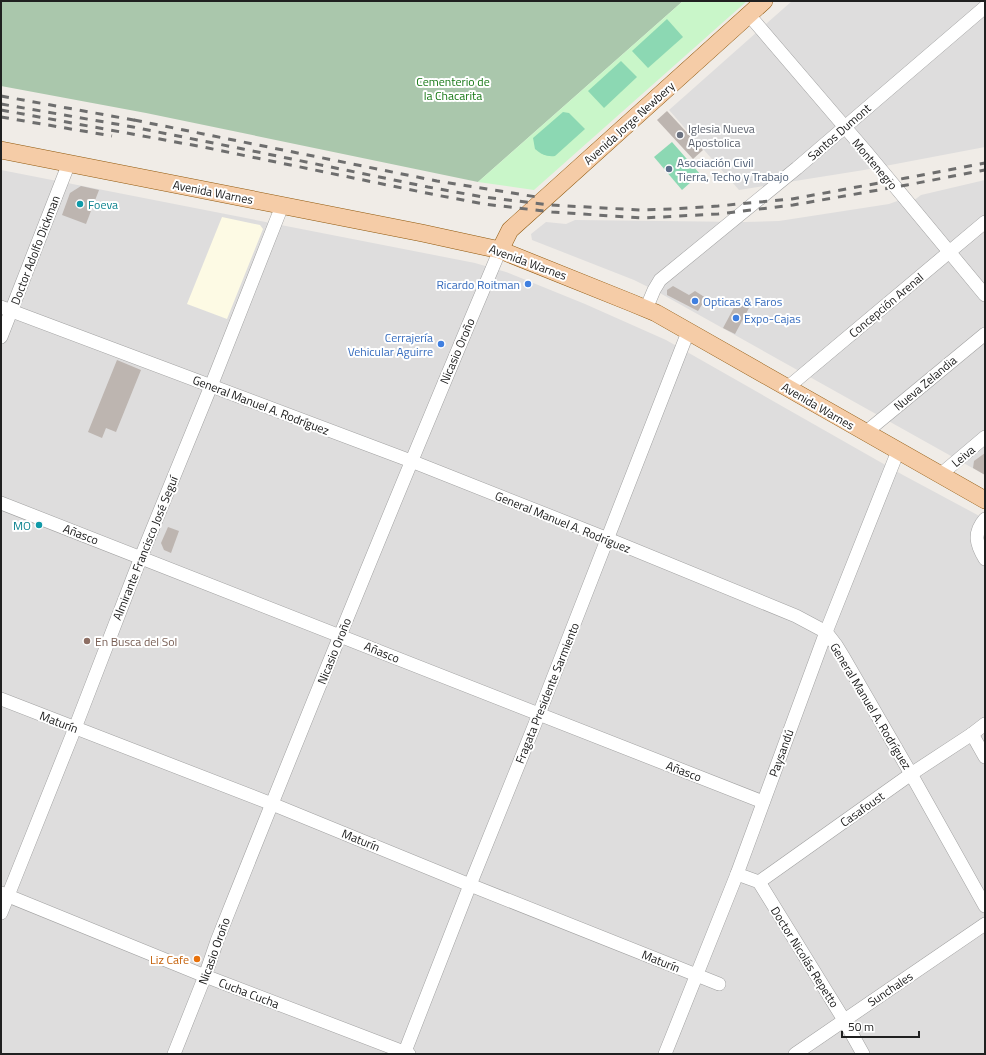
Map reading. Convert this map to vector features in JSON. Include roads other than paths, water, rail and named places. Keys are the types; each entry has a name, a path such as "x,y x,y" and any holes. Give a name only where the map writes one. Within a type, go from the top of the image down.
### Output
{"main road":[{"name":"Avenida Jorge Newbery","path":"500,250 510,230 764,1"},
{"name":"Avenida Warnes","path":"1,150 422,233 500,250 646,309 985,500"}],"street":[{"name":"Santos Dumont","path":"646,309 660,280 796,168 982,8"},
{"name":"Montenegro","path":"749,15 868,154 985,295"},
{"name":"Doctor Adolfo Dickman","path":"1,338 6,309 69,163"},
{"name":"Almirante Francisco José Seguí","path":"1,913 4,894 75,728 141,557 211,386 282,206"},
{"name":"Concepción Arenal","path":"787,388 985,222"},
{"name":"Nicasio Oroño","path":"174,1054 205,976 217,941 340,635 411,461 500,250"},
{"name":"General Manuel A. Rodríguez","path":"6,309 411,461 608,539 796,616 826,632 844,658 985,906"},
{"name":"Fragata Presidente Sarmiento","path":"406,1053 470,885 608,539 688,332"},
{"name":"Nueva Zelandia","path":"865,433 985,334"},
{"name":"Leiva","path":"940,475 985,437"},
{"name":"Paysandú","path":"665,1054 737,874 826,632 898,451"},
{"name":"Añasco","path":"1,503 763,802"},
{"path":"985,519 979,526 976,536 978,545 985,559"},
{"name":"Maturín","path":"1,699 272,804 719,984"},
{"name":"Casafoust","path":"759,882 911,774 985,724"},
{"path":"972,734 985,757"},
{"path":"737,874 759,882"},
{"name":"Doctor Nicolás Repetto","path":"759,882 844,1020 863,1054"},
{"name":"Cucha Cucha","path":"4,894 205,976 406,1053"},
{"name":"Sunchales","path":"795,1054 985,924"}],"railway":[{"path":"1,96 139,121"},
{"path":"1,104 133,127 428,187 483,197 551,205 640,210 718,206 792,199 985,163"},
{"path":"1,110 203,147 484,204 552,212 642,218 718,214 793,205 985,170"},
{"path":"1,117 112,136"},
{"path":"134,120 437,181 537,197"}],"place":[{"name":"Iglesia Nueva Apostolica","path":"680,135"},
{"name":"Asociación Civil Tierra, Techo y Trabajo","path":"669,169"},
{"name":"Foeva","path":"80,204"},
{"name":"Ricardo Roitman","path":"528,284"},
{"name":"Opticas & Faros","path":"695,301"},
{"name":"Expo-Cajas","path":"736,318"},
{"name":"Cerrajería Vehicular Aguirre","path":"441,344"},
{"name":"MO","path":"39,525"},
{"name":"En Busca del Sol","path":"87,641"},
{"name":"Liz Cafe","path":"197,959"}],"park label":[{"name":"Cementerio de la Chacarita","path":"453,88"}]}
